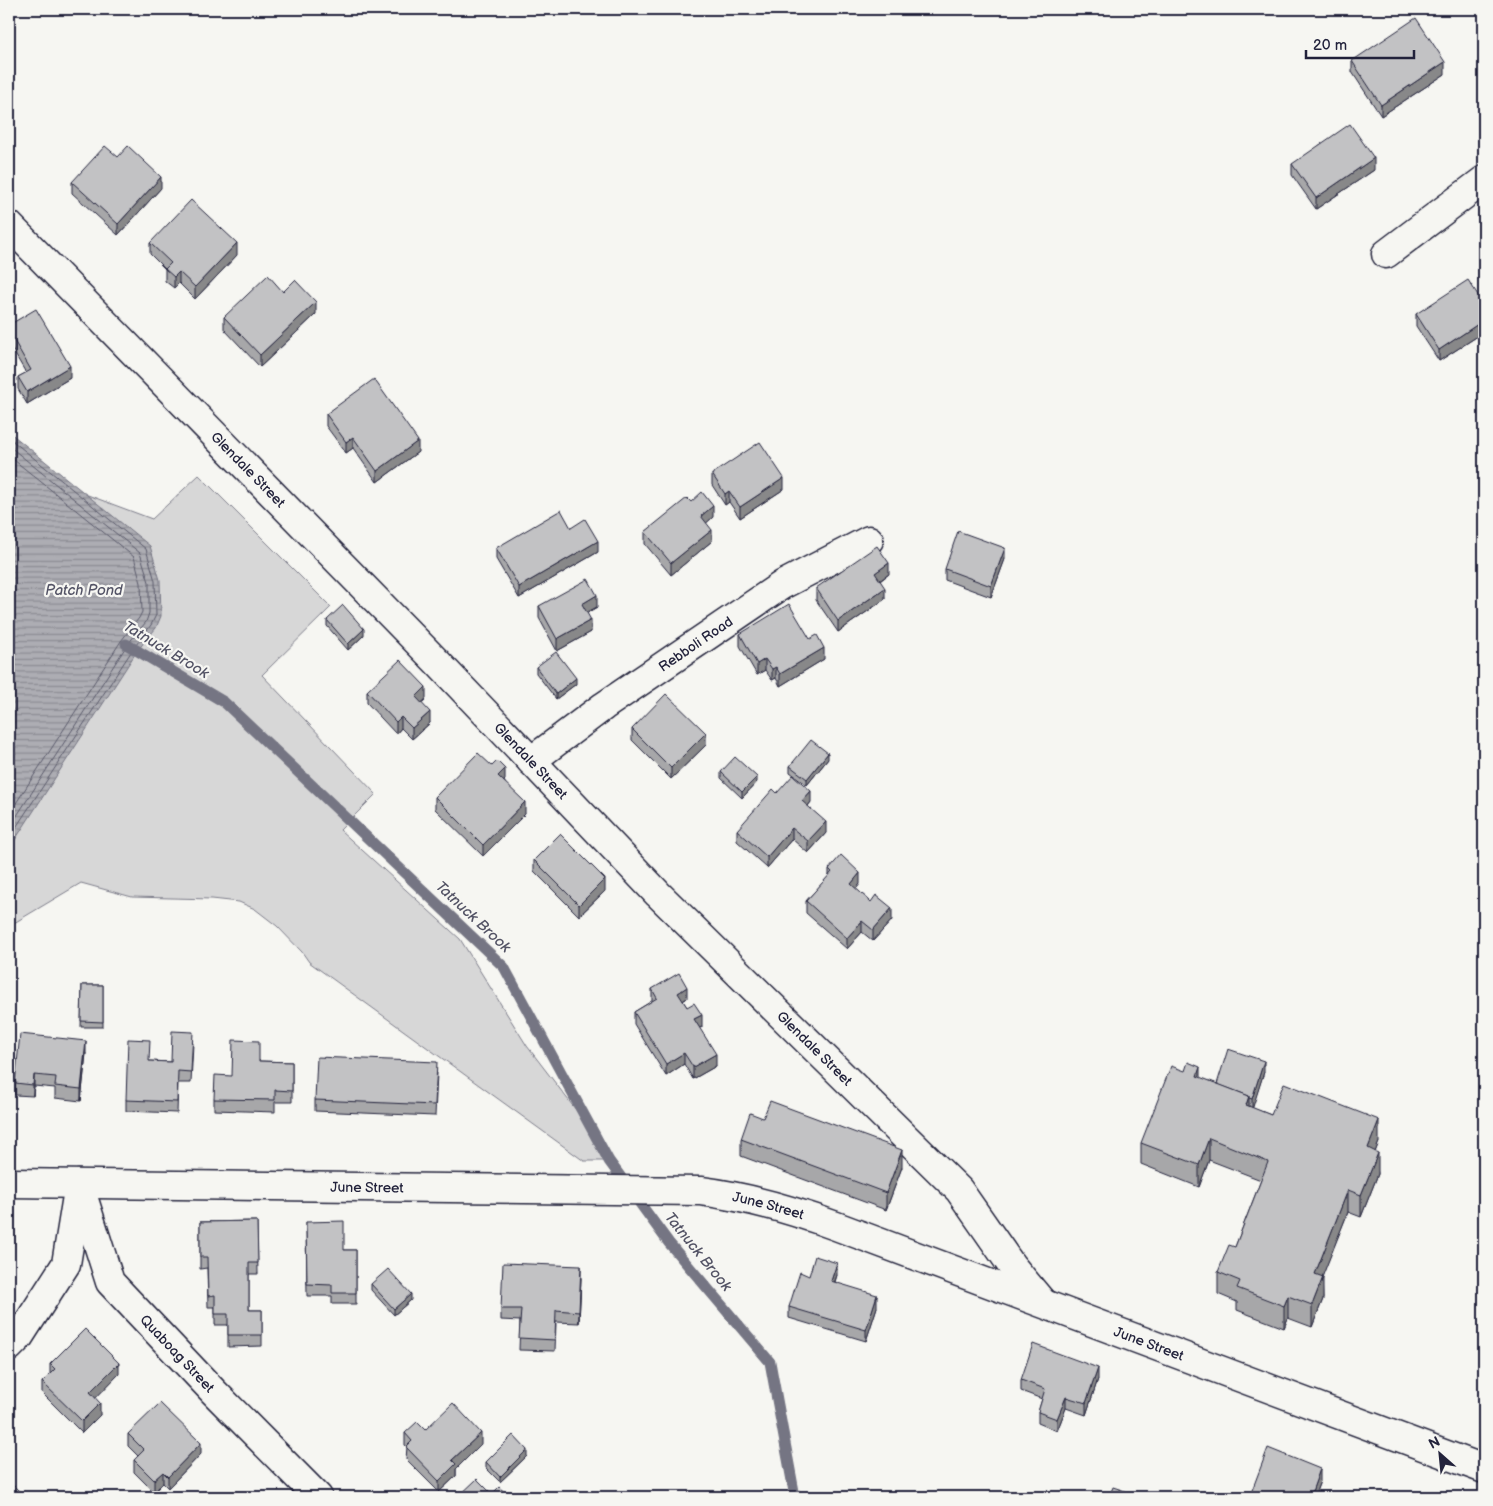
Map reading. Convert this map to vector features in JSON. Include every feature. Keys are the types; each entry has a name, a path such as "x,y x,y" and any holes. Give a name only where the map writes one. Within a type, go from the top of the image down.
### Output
{"street":[{"path":"1386,254 1484,180"},
{"name":"Glendale Street","path":"9,225 431,656 658,894 960,1190 1012,1266 1043,1303"},
{"name":"Rebboli Road","path":"531,761 604,706 782,585 869,540"},
{"name":"June Street","path":"9,1183 573,1189 701,1191 729,1194 807,1215 1484,1468"},
{"path":"9,1347 19,1337 66,1264 79,1184"},
{"name":"Quaboag Street","path":"79,1184 110,1282 213,1391 318,1497"}],"shaded area":[{"path":"9,444 77,491 152,519 199,475 331,607 262,675 376,794 340,830 460,939 527,1046 579,1114 609,1161 584,1161 309,962 277,926 255,909 239,902 212,899 132,897 81,883 14,923 9,918"}],"water":[{"name":"Patch Pond","path":"9,432 150,546 160,580 161,616 156,628 137,651 13,843 9,843"}],"building":[{"path":"1416,18 1445,62 1381,105 1352,61"},
{"path":"1350,124 1374,158 1316,198 1292,164"},
{"path":"105,146 118,157 128,146 161,177 118,224 72,182"},
{"path":"191,200 237,243 195,287 179,272 174,277 165,269 171,263 150,243"},
{"path":"268,275 283,292 295,280 316,302 260,355 224,317"},
{"path":"1468,280 1484,304 1484,320 1439,350 1416,314"},
{"path":"36,309 70,366 27,392 18,377 31,370 9,332 9,325"},
{"path":"374,379 418,441 377,471 353,437 346,442 326,414"},
{"path":"760,442 784,478 740,507 729,491 725,494 712,474"},
{"path":"702,492 713,506 701,516 712,530 671,563 645,532 687,498 691,502"},
{"path":"561,510 571,528 585,519 598,541 519,587 496,548"},
{"path":"958,531 1005,548 991,586 945,569"},
{"path":"877,546 889,563 875,573 885,588 838,621 816,588"},
{"path":"588,579 597,595 582,604 591,620 557,639 539,606"},
{"path":"789,604 810,639 817,635 824,648 780,674 776,667 772,669 765,659 757,664 740,634"},
{"path":"343,605 364,629 348,644 327,620"},
{"path":"556,652 576,678 556,694 536,667"},
{"path":"400,660 426,687 416,697 430,712 412,728 401,717 396,722 367,691"},
{"path":"666,694 706,733 671,768 632,729"},
{"path":"811,740 828,753 807,779 790,766"},
{"path":"478,753 492,766 497,761 505,769 498,776 525,802 483,845 435,797"},
{"path":"735,757 757,777 742,792 721,772"},
{"path":"793,775 811,791 802,801 826,822 808,841 792,828 767,857 737,830 773,789 777,793"},
{"path":"560,834 605,879 579,905 534,860"},
{"path":"841,855 860,873 851,884 871,902 876,895 892,908 873,930 862,921 847,938 806,901 832,872 829,869"},
{"path":"679,973 687,987 678,993 687,1007 694,1003 702,1015 694,1019 716,1054 693,1067 684,1053 666,1064 634,1012 657,998 652,989"},
{"path":"82,985 103,985 103,1022 81,1021"},
{"path":"172,1031 193,1032 191,1072 178,1071 177,1102 126,1100 128,1039 150,1040 149,1061 171,1062"},
{"path":"20,1034 86,1041 81,1089 55,1086 56,1077 34,1075 33,1085 15,1083"},
{"path":"233,1040 259,1041 259,1061 292,1062 292,1091 275,1090 275,1100 214,1099 215,1075 232,1076"},
{"path":"1228,1049 1264,1061 1252,1099 1249,1096 1217,1084"},
{"path":"317,1057 437,1062 435,1105 315,1100"},
{"path":"1188,1062 1200,1067 1197,1076 1249,1096 1246,1105 1271,1115 1284,1083 1379,1120 1368,1148 1378,1153 1361,1195 1348,1190 1315,1274 1323,1277 1312,1305 1288,1296 1284,1306 1237,1288 1240,1281 1218,1272 1229,1245 1235,1247 1268,1162 1209,1138 1199,1165 1141,1143 1171,1066 1185,1071"},
{"path":"770,1101 902,1150 886,1193 741,1139 750,1113 763,1118"},
{"path":"1484,1120 1484,1131 1481,1129"},
{"path":"1484,1151 1484,1163 1480,1162"},
{"path":"257,1221 258,1263 249,1263 249,1310 262,1310 262,1335 228,1335 228,1314 215,1314 215,1295 208,1296 207,1257 200,1257 200,1222"},
{"path":"344,1221 344,1250 356,1250 356,1293 332,1293 332,1285 307,1284 306,1222"},
{"path":"815,1256 837,1263 831,1281 877,1295 866,1330 789,1307 800,1272 809,1276"},
{"path":"503,1263 581,1266 579,1312 556,1310 555,1340 519,1338 521,1309 501,1309"},
{"path":"388,1269 411,1294 394,1309 371,1284"},
{"path":"85,1329 119,1363 90,1392 100,1403 82,1421 42,1382 55,1369 50,1364"},
{"path":"1033,1344 1098,1368 1086,1403 1066,1397 1057,1419 1038,1412 1045,1389 1021,1380"},
{"path":"160,1403 201,1443 168,1477 163,1472 154,1480 134,1460 144,1450 128,1434"},
{"path":"453,1403 481,1433 452,1460 456,1464 439,1481 406,1447 412,1441 405,1433 417,1422 425,1430"},
{"path":"513,1435 527,1450 500,1477 486,1462"},
{"path":"1268,1448 1320,1469 1310,1497 1262,1497 1251,1493"},
{"path":"477,1479 492,1494 499,1487 510,1497 458,1497"},
{"path":"9,1481 22,1494 20,1497 9,1497"},
{"path":"1113,1487 1143,1497 1109,1497"}],"waterway":[{"name":"Tatnuck Brook","path":"126,644 224,702 504,967 609,1161 669,1243 770,1362 795,1497"}]}
